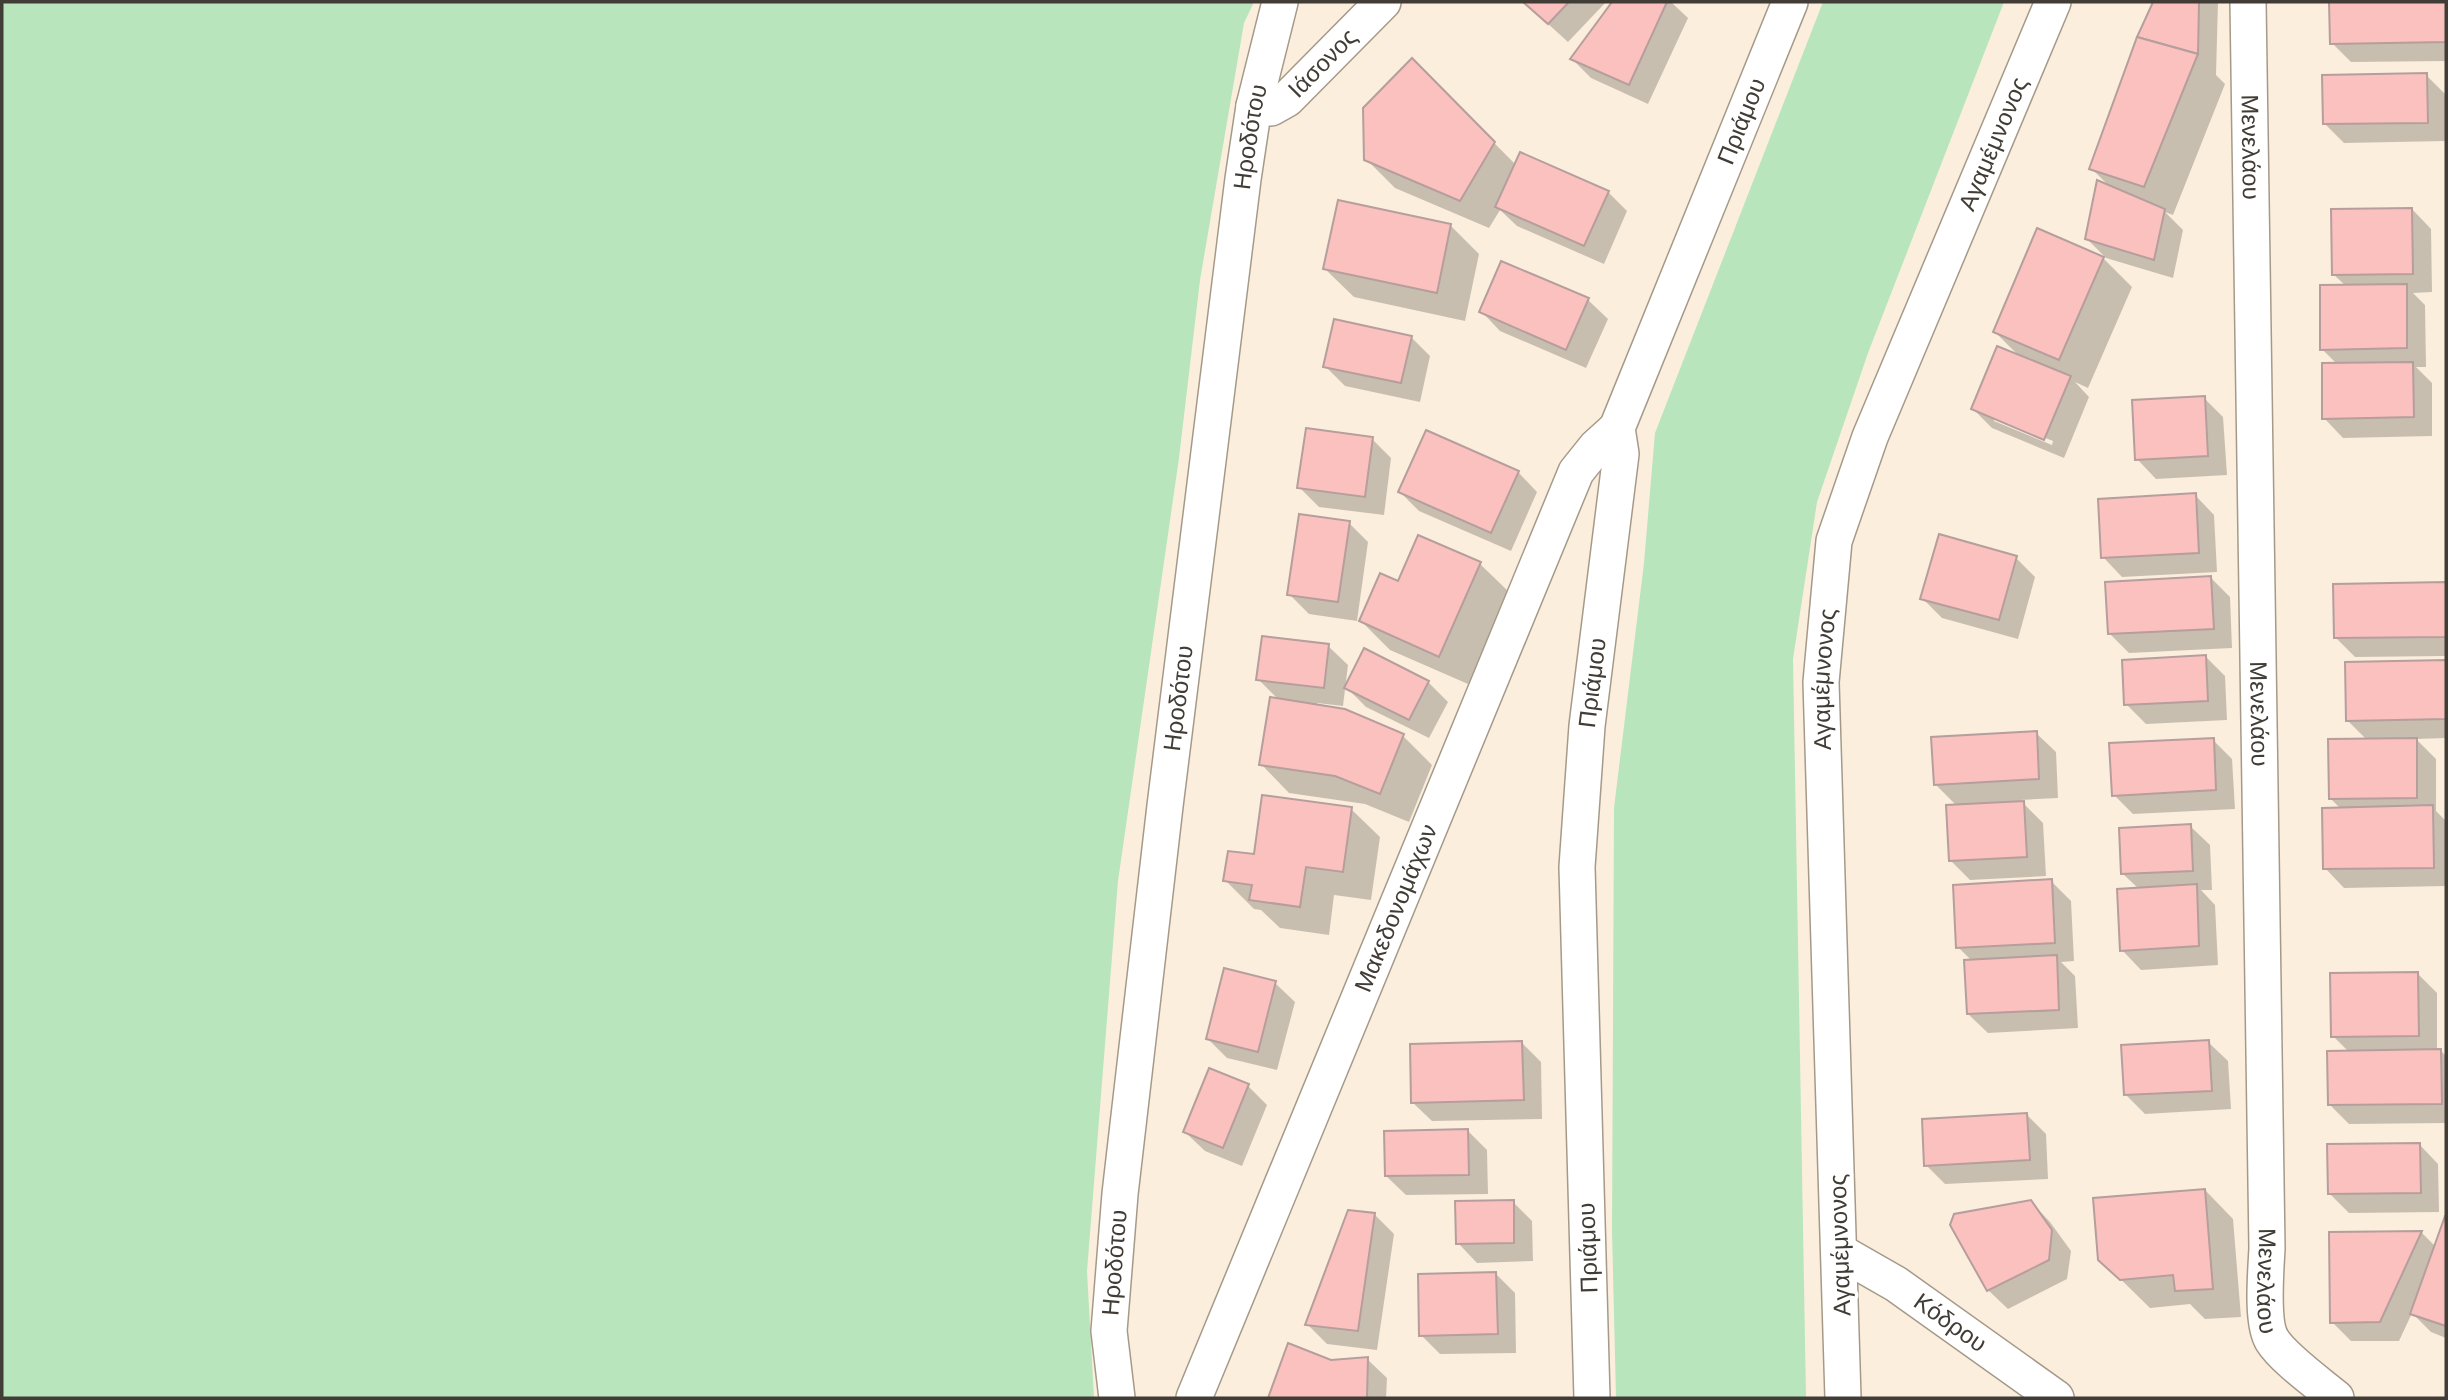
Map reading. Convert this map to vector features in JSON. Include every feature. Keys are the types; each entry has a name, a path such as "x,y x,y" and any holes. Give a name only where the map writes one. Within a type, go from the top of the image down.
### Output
{"street":[{"name":"Ηροδότου","path":"1117,1398 1109,1331 1120,1194 1164,806 1254,106 1280,2"},
{"name":"Ιάσονος","path":"1254,106 1271,108 1287,99 1383,2"},
{"name":"Πριάμου","path":"1592,1398 1577,867 1587,726 1613,507 1622,454 1616,428 1790,2"},
{"name":"Αγαμέμνονος","path":"1843,1398 1821,682 1834,541 1870,437 2053,2"},
{"name":"Μενελάου","path":"2248,2 2267,1248 2264,1302 2271,1339 2299,1368 2336,1398"},
{"name":"Μακεδονομάχων","path":"1194,1398 1576,472 1616,428"},
{"name":"Κόδρου","path":"1840,1252 1896,1284 2056,1398"}],"green space":[{"path":"2,2 1254,2 1244,23 1200,280 1179,458 1118,881 1087,1271 1094,1398 2,1398"},
{"path":"1823,2 2004,2 1868,353 1817,502 1793,659 1806,1398 1616,1398 1612,1231 1614,808 1644,563 1655,433"}],"building":[{"path":"1523,2 1569,2 1548,24"},
{"path":"1612,2 1667,2 1629,85 1570,59"},
{"path":"2153,2 2199,2 2198,54 2137,37"},
{"path":"2329,2 2446,2 2446,42 2330,44"},
{"path":"2137,37 2198,54 2144,187 2089,169"},
{"path":"1412,58 1495,142 1460,201 1364,160 1363,108"},
{"path":"2427,73 2428,123 2323,124 2322,75"},
{"path":"1520,152 1609,191 1584,246 1495,207"},
{"path":"2097,180 2165,209 2154,260 2085,239"},
{"path":"1338,200 1451,224 1437,293 1323,269"},
{"path":"2412,208 2413,274 2332,275 2331,209"},
{"path":"2037,228 2104,257 2059,360 1993,332"},
{"path":"1501,261 1589,298 1566,350 1479,312"},
{"path":"2407,284 2407,348 2320,350 2320,285"},
{"path":"1334,319 1412,336 1401,383 1323,367"},
{"path":"1997,346 2071,376 2044,440 1971,409"},
{"path":"2413,362 2414,417 2322,419 2322,363"},
{"path":"2205,396 2208,456 2135,460 2132,400"},
{"path":"1306,428 1373,437 1365,497 1297,488"},
{"path":"1426,430 1519,471 1491,533 1398,492"},
{"path":"2196,493 2199,553 2101,558 2098,499"},
{"path":"1299,514 1350,521 1338,602 1287,595"},
{"path":"1939,534 2017,556 1999,620 1920,599"},
{"path":"1418,535 1481,562 1439,657 1359,621 1380,573 1398,581"},
{"path":"2211,576 2214,629 2108,634 2105,582"},
{"path":"2446,582 2446,637 2334,638 2333,584"},
{"path":"1262,636 1329,644 1324,688 1256,680"},
{"path":"1364,648 1429,681 1409,720 1344,688"},
{"path":"2206,655 2208,701 2124,705 2122,660"},
{"path":"2446,660 2446,719 2346,721 2345,662"},
{"path":"1270,697 1345,709 1404,734 1380,794 1335,776 1259,765"},
{"path":"2037,731 2039,779 1934,785 1931,737"},
{"path":"2214,738 2216,790 2112,796 2109,743"},
{"path":"2417,738 2417,798 2329,799 2328,739"},
{"path":"1262,795 1352,807 1343,872 1306,867 1300,907 1249,900 1252,885 1223,881 1228,851 1254,854"},
{"path":"2024,801 2027,857 1949,861 1946,805"},
{"path":"2433,805 2434,868 2323,869 2322,808"},
{"path":"2191,824 2193,871 2121,874 2119,828"},
{"path":"2052,879 2055,943 1956,948 1953,885"},
{"path":"2197,884 2199,946 2120,951 2117,889"},
{"path":"2057,955 2059,1010 1967,1014 1964,960"},
{"path":"1224,968 1276,981 1258,1052 1206,1039"},
{"path":"2418,972 2419,1036 2331,1037 2330,973"},
{"path":"2209,1040 2212,1091 2124,1095 2121,1045"},
{"path":"1522,1041 1524,1100 1411,1103 1410,1044"},
{"path":"2441,1049 2442,1104 2328,1105 2327,1051"},
{"path":"1209,1068 1249,1084 1223,1148 1183,1132"},
{"path":"2027,1113 2030,1160 1924,1166 1922,1119"},
{"path":"1468,1129 1469,1175 1385,1176 1384,1131"},
{"path":"2420,1143 2421,1193 2328,1194 2327,1144"},
{"path":"2205,1189 2213,1289 2175,1291 2173,1275 2120,1280 2098,1260 2093,1198"},
{"path":"1514,1200 1514,1243 1456,1244 1455,1201"},
{"path":"2031,1200 2052,1230 2049,1260 1987,1291 1950,1225 1954,1214"},
{"path":"1348,1210 1375,1213 1358,1331 1305,1325"},
{"path":"2446,1216 2446,1326 2410,1314"},
{"path":"2422,1231 2380,1322 2330,1323 2329,1232"},
{"path":"1496,1272 1498,1334 1419,1336 1418,1274"},
{"path":"1288,1343 1331,1360 1368,1357 1367,1398 1268,1398"}]}
